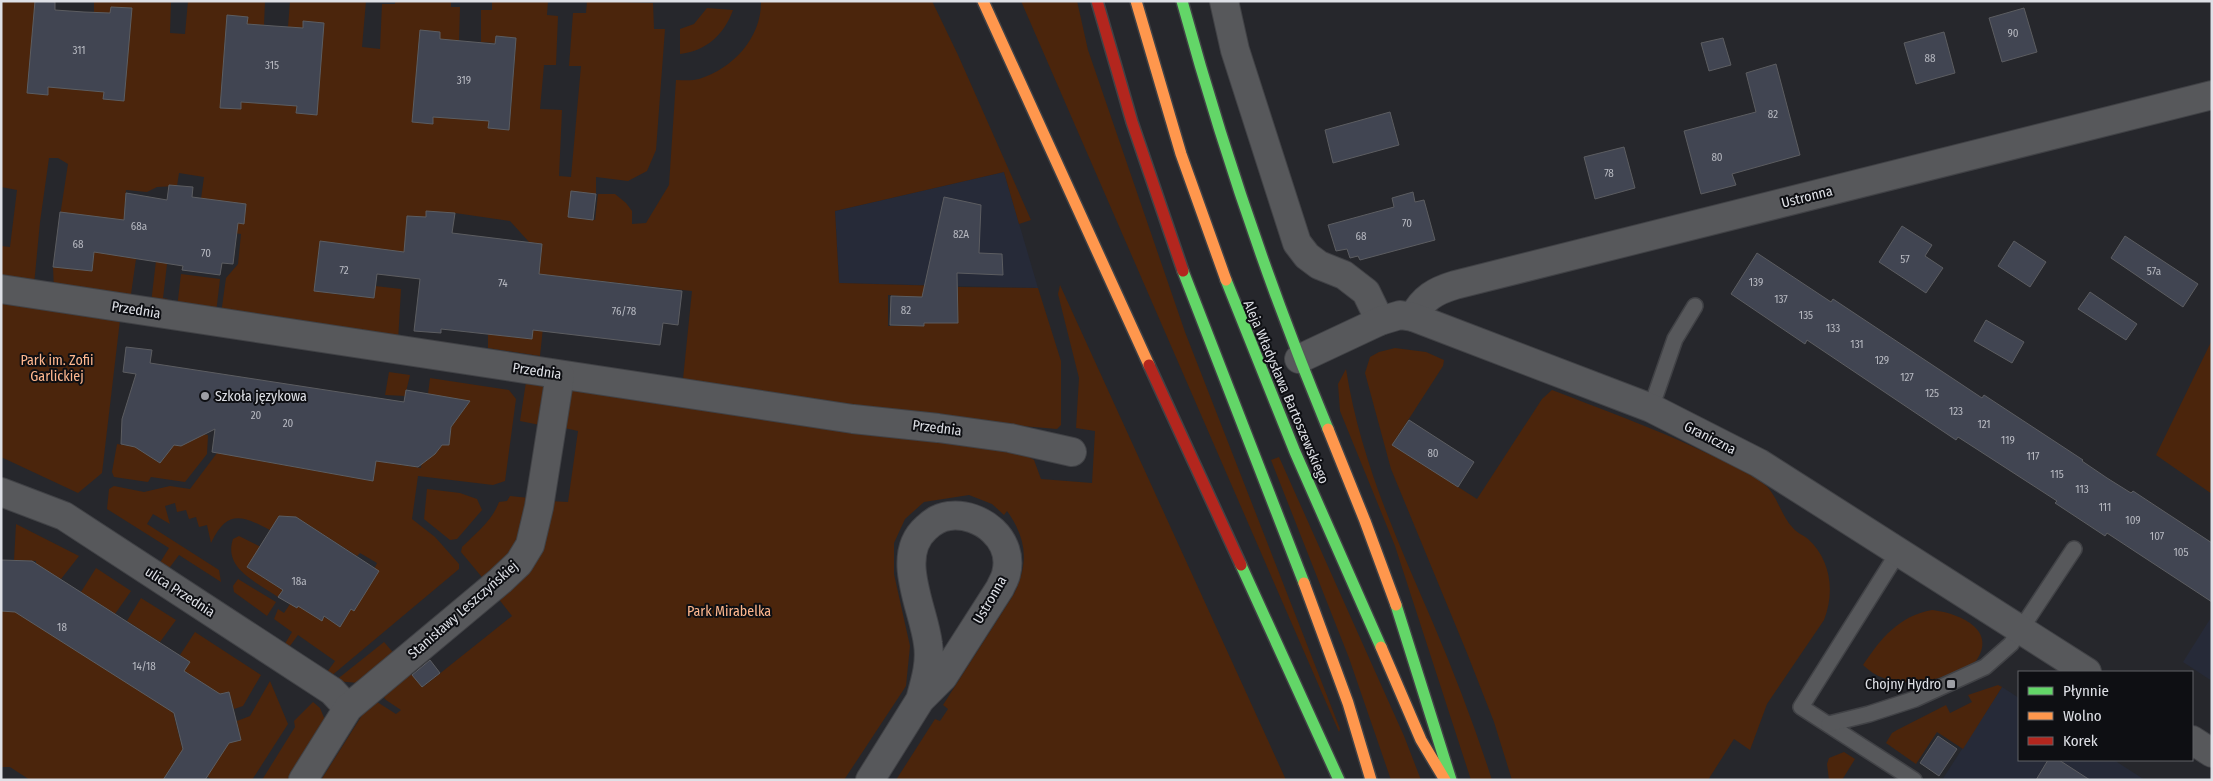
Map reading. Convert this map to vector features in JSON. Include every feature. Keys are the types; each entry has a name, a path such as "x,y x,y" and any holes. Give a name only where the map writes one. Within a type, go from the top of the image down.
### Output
{"main road":[{"path":"983,1 1339,780"},
{"path":"1097,1 1148,171 1185,277 1204,331 1346,696 1371,780"},
{"name":"Aleja Władysława Bartoszewskiego","path":"1136,1 1192,191 1236,312 1294,455 1361,600 1422,740 1445,780"},
{"name":"Aleja Władysława Bartoszewskiego","path":"1182,1 1222,140 1267,273 1299,359 1374,543 1418,671 1451,780"},
{"path":"1017,47 1047,139"}],"street":[{"path":"1224,1 1235,50 1297,243 1307,256 1319,266 1344,275 1366,292 1380,321"},
{"name":"Ustronna","path":"1413,317 1418,306 1429,296 1455,285 2212,95"},
{"name":"Przednia","path":"1,289 853,419 1010,438 1072,452"},
{"name":"Graniczna","path":"1299,359 1380,321 1400,315 1413,317 1651,408 1759,463 2085,671"},
{"name":"Stanisławy Leszczyńskiej","path":"303,780 348,708 505,577 519,563 530,545 539,507 560,375"},
{"name":"ulica Przednia","path":"1,492 64,516 332,691 348,708"},
{"name":"Ustronna","path":"870,780 920,700 943,677 1000,588 1006,573 1006,555 998,535 983,521 965,516 948,516 931,523 920,533 912,548 911,570 928,646 927,675 920,700"},
{"path":"2193,741 2212,753"}],"lane":[{"path":"1651,408 1675,339 1695,306"},
{"path":"1829,724 1869,714 1915,699 1985,667 1998,657 2021,630 2074,549"},
{"path":"1899,551 1801,707 1914,780"}],"shaded area":[{"path":"1004,172 1038,288 839,283 835,211"},
{"path":"2212,616 2212,681 2183,662"},
{"path":"2002,687 2018,697 2018,761 2116,761 2145,780 1942,780"}],"green space":[{"path":"1,1 35,1 32,35 34,58 30,58 27,93 47,95 48,87 104,92 104,99 124,101 131,8 111,7 110,14 94,12 94,1 171,1 170,33 185,34 188,1 265,1 264,25 247,24 247,17 227,16 224,50 227,73 222,73 220,108 240,109 241,102 297,106 296,113 316,115 324,23 303,21 303,28 288,27 290,1 366,1 362,47 380,49 382,4 395,4 395,1 451,1 451,7 460,7 459,41 440,39 440,32 420,30 417,65 421,66 415,88 412,122 432,124 433,117 489,121 489,128 509,130 512,96 507,95 514,73 516,38 496,36 495,43 481,42 481,10 492,10 492,1 548,1 547,15 558,16 556,65 544,65 540,109 562,110 559,176 571,177 581,66 569,66 573,13 586,13 587,1 653,3 654,29 665,29 656,150 647,171 628,181 596,177 596,194 571,191 568,216 595,220 598,194 615,194 632,211 632,224 646,223 669,185 676,80 699,79 723,68 734,59 751,39 757,27 761,1 932,1 1031,220 1019,224 1004,172 835,211 839,283 944,286 958,322 958,287 1038,288 1061,361 1061,425 1057,429 893,415 683,379 692,291 564,277 546,299 540,356 488,348 488,334 532,339 542,244 529,242 510,221 455,213 426,212 426,217 402,277 363,272 366,247 320,241 314,291 358,297 375,286 401,289 398,341 221,314 226,278 238,264 241,234 197,228 204,177 179,173 177,186 157,187 147,192 126,190 123,228 114,255 136,259 130,301 54,289 53,267 92,271 98,217 75,214 73,231 58,229 68,164 58,158 49,158 34,285 1,281 1,246 10,247 17,190 1,187","holes":["888,295 925,298 924,326 888,326"]},
{"path":"1021,1 1077,1 1088,50 1185,332 1340,729 1339,732"},
{"path":"707,8 733,10 725,27 713,40 698,49 680,54 680,29 694,24"},
{"path":"170,239 163,298 168,299 165,305 151,303 158,244"},
{"path":"181,274 220,279 216,313 177,308"},
{"name":"Park Mirabelka","path":"1060,285 1286,780 896,780 935,719 940,721 948,709 943,705 1014,594 1022,572 1024,551 1019,531 1014,521 1007,511 1004,515 992,504 969,495 924,502 905,519 894,543 894,574 910,646 906,686 844,780 321,780 366,709 374,700 396,714 401,710 382,695 409,672 423,687 512,616 498,598 549,501 568,502 578,431 560,427 567,395 573,389 678,400 679,408 684,402 1013,448 1034,460 1041,479 1092,483 1095,431 1076,428 1079,378 1058,294"},
{"name":"Park im. Zofii Garlickiej","path":"1,303 120,320 102,473 78,493 1,457"},
{"path":"2212,340 2212,494 2156,455"},
{"path":"1395,348 1426,352 1444,360 1443,366 1392,445 1477,499 1542,399 1552,390 1682,442 1741,469 1768,488 1789,523 1816,547 1826,566 1830,588 1824,620 1767,704 1750,750 1734,739 1708,780 1512,780 1494,722 1391,469 1365,373 1370,357 1379,352"},
{"path":"1346,369 1360,435 1381,499 1457,682 1492,780 1471,780 1395,546 1340,411 1338,384"},
{"path":"389,372 410,375 405,396 385,395"},
{"path":"430,378 509,390 516,399 505,481 493,485 418,476 412,519 435,537 459,564 459,569 330,677 325,675 335,661 298,635 287,650 283,647 292,632 274,619 278,609 284,613 290,604 296,608 298,606 322,620 324,617 340,626 351,609 354,611 377,563 360,553 357,556 296,517 279,516 270,530 243,519 229,520 217,532 211,543 207,525 199,527 196,517 189,519 186,510 177,512 175,503 165,506 170,524 153,514 147,524 219,570 221,582 179,555 167,571 158,566 169,548 107,509 109,489 114,486 144,492 170,486 190,489 217,453 373,481 376,461 421,468 422,460 435,454 442,445 449,445 451,427 470,401 428,394"},
{"path":"526,382 547,385 540,425 520,421"},
{"path":"192,432 208,435 207,454 185,482 151,477 148,482 114,477 112,472 117,444 135,447 160,463 171,445 182,446"},
{"path":"1279,457 1404,736 1421,780 1391,780 1349,658 1271,460"},
{"path":"427,489 460,493 477,499 482,510 457,539 450,540 424,519"},
{"path":"510,496 529,498 519,545 486,582 461,552 462,547 488,521 499,502 507,501"},
{"path":"16,524 79,556 61,579 49,572 40,586 36,583 36,561 14,560"},
{"path":"239,536 261,547 247,567 283,590 278,597 252,580 237,567 231,549 233,539"},
{"path":"96,568 131,591 115,614 81,592"},
{"path":"238,579 276,602 267,616 234,592 233,586"},
{"path":"141,598 176,620 160,642 127,621"},
{"path":"10,607 171,704 186,764 177,758 163,780 30,780 10,767 1,767 1,611"},
{"path":"1932,610 1963,619 1979,632 1982,640 1981,650 1976,661 1949,674 1919,682 1889,680 1875,674 1863,665 1884,637 1900,623 1910,617"},
{"path":"195,632 261,675 243,706 234,709 229,692 213,695 212,689 184,671 190,662 180,655"},
{"path":"384,642 397,657 359,683 335,681"},
{"path":"270,681 288,724 252,780 212,780 207,776 224,750 224,744 241,740 237,721 250,716"},
{"path":"1998,685 2002,687 1963,749 1937,732 1916,764 1886,743 1892,733 1897,730 1946,705 1950,713 1972,702 1968,695"},
{"path":"313,702 320,708 325,720 293,780 262,780 295,727 294,721"},
{"path":"1844,752 1855,759 1842,780 1829,780 1827,764 1829,758"}],"building":[{"path":"35,1 55,2 55,10 110,13 111,7 132,8 124,101 103,99 104,92 48,87 48,95 27,93"},
{"path":"2024,8 2037,52 2002,62 1989,18"},
{"path":"227,15 248,17 247,24 303,28 303,21 324,23 317,115 296,113 297,106 241,102 241,109 220,108"},
{"path":"420,30 440,32 440,39 495,44 496,36 516,38 509,130 488,128 489,121 433,117 433,124 412,122"},
{"path":"1944,32 1955,73 1916,84 1904,43"},
{"path":"1723,38 1731,65 1709,71 1701,43"},
{"path":"1776,64 1800,155 1732,174 1736,185 1701,194 1684,131 1756,112 1746,73"},
{"path":"1390,112 1399,145 1333,163 1325,130"},
{"path":"1624,147 1635,188 1595,199 1584,157"},
{"path":"169,185 193,187 192,197 246,204 244,224 238,223 233,264 222,263 220,275 182,270 183,266 94,252 92,271 53,267 60,212 124,220 126,193 167,200"},
{"path":"571,191 596,194 593,220 568,217"},
{"path":"1413,192 1415,202 1424,200 1435,240 1360,260 1358,256 1350,258 1347,249 1336,251 1328,225 1394,207 1392,198"},
{"path":"944,197 981,205 979,253 1002,254 1003,275 957,273 958,323 924,323 924,326 890,325 891,296 922,297"},
{"path":"426,211 455,213 452,233 542,244 539,274 682,291 678,325 663,323 660,345 533,330 532,339 441,329 441,333 414,331 420,279 377,274 374,298 314,291 320,241 404,252 407,216 426,217"},
{"path":"1902,226 1932,245 1925,256 1943,268 1926,293 1879,262"},
{"path":"2125,236 2198,284 2183,307 2111,258"},
{"path":"2014,241 2046,262 2030,287 1998,266"},
{"path":"1757,253 1831,302 1833,299 1982,398 1984,395 2107,478 2131,493 2133,491 2212,543 2212,602 2107,533 2105,536 2055,503 2057,501 1958,437 1956,440 1807,340 1805,344 1731,294"},
{"path":"2090,292 2137,324 2126,340 2078,309"},
{"path":"1986,320 2024,342 2012,363 1974,341"},
{"path":"126,347 152,350 150,363 404,402 406,390 470,401 451,427 449,445 442,445 435,454 418,467 376,461 373,481 212,452 215,429 181,446 174,445 160,463 135,447 121,444 122,419 136,374 123,372"},
{"path":"1409,420 1474,462 1458,487 1392,445"},
{"path":"279,516 296,517 379,571 354,611 351,609 340,627 324,616 322,621 298,606 297,608 278,597 283,590 247,567"},
{"path":"1,560 32,561 190,662 184,671 220,694 229,692 241,740 229,743 205,780 163,780 183,749 174,713 15,612 1,611"},
{"path":"430,660 440,673 422,687 412,675"},
{"path":"1938,736 1957,749 1939,776 1920,763"},
{"path":"2047,761 2061,761 2090,780 2036,780"}],"traffic: fast":[{"path":"1182,1 1197,56 1248,217 1286,324 1328,429"},
{"path":"1183,271 1304,583"},
{"path":"1226,280 1295,452 1381,647"},
{"path":"1241,565 1339,780"},
{"path":"1396,605 1451,780"}],"traffic: slow":[{"path":"983,1 1149,365"},
{"path":"1136,1 1181,154 1226,280"},
{"path":"1328,429 1396,605"},
{"path":"1304,583 1348,703 1371,780"},
{"path":"1381,647 1421,740 1445,780"}],"traffic: jam":[{"path":"1097,1 1132,122 1183,271"},
{"path":"1149,365 1241,565"}],"place":[{"name":"Szkoła językowa","path":"205,396"},
{"name":"Chojny Hydro","path":"1951,684"}]}
